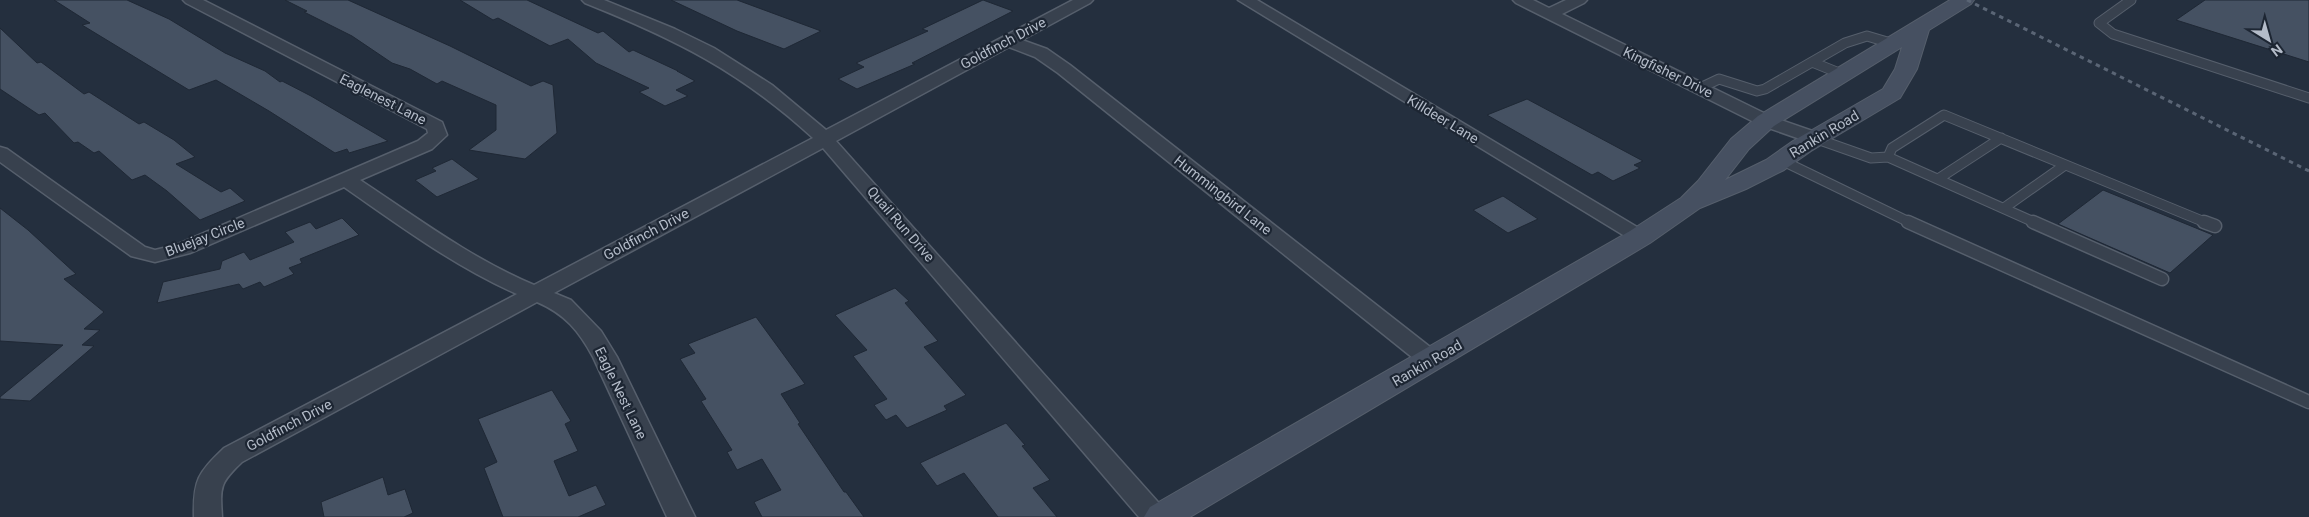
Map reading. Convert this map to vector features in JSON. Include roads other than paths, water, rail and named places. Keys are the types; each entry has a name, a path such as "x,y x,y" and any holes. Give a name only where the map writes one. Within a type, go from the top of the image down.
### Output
{"street":[{"name":"Eaglenest Lane","path":"192,0 436,126 438,135 424,145 345,179"},
{"name":"Quail Run Drive","path":"590,0 645,22 702,49 746,74 792,109 825,139 1155,517"},
{"name":"Goldfinch Drive","path":"208,517 207,497 212,475 233,455 1085,0"},
{"name":"Killdeer Lane","path":"1246,0 1640,237"},
{"name":"Kingfisher Drive","path":"1521,0 1766,121 1817,139"},
{"path":"1549,14 1579,0"},
{"name":"Rankin Road","path":"1162,517 1640,237 1690,203 1707,186 1740,144 1766,121 1964,0"},
{"name":"Rankin Road","path":"1690,203 1737,184 1817,139 1892,93 1906,69 1919,28"},
{"name":"Hummingbird Lane","path":"1008,41 1041,53 1064,69 1432,360"},
{"name":"Bluejay Circle","path":"0,153 138,252 155,256 183,249 345,179"},
{"path":"345,179 427,234 498,276 536,293"},
{"name":"Eagle Nest Lane","path":"536,293 563,306 590,331 605,357 680,517"}],"lane":[{"path":"2131,0 2099,23 2113,34 2309,98"},
{"path":"1700,88 1719,79 1757,91 1765,89 1845,43 1867,36 1894,44"},
{"path":"1812,62 1844,75"},
{"path":"1888,157 1892,148 1944,115 2215,226"},
{"path":"1938,179 2001,138"},
{"path":"1817,139 1871,158 1888,157 2162,279"},
{"path":"1781,160 1891,214 2309,402"},
{"path":"2004,208 2065,164"}],"railway":[{"path":"1967,0 2309,171"}]}
